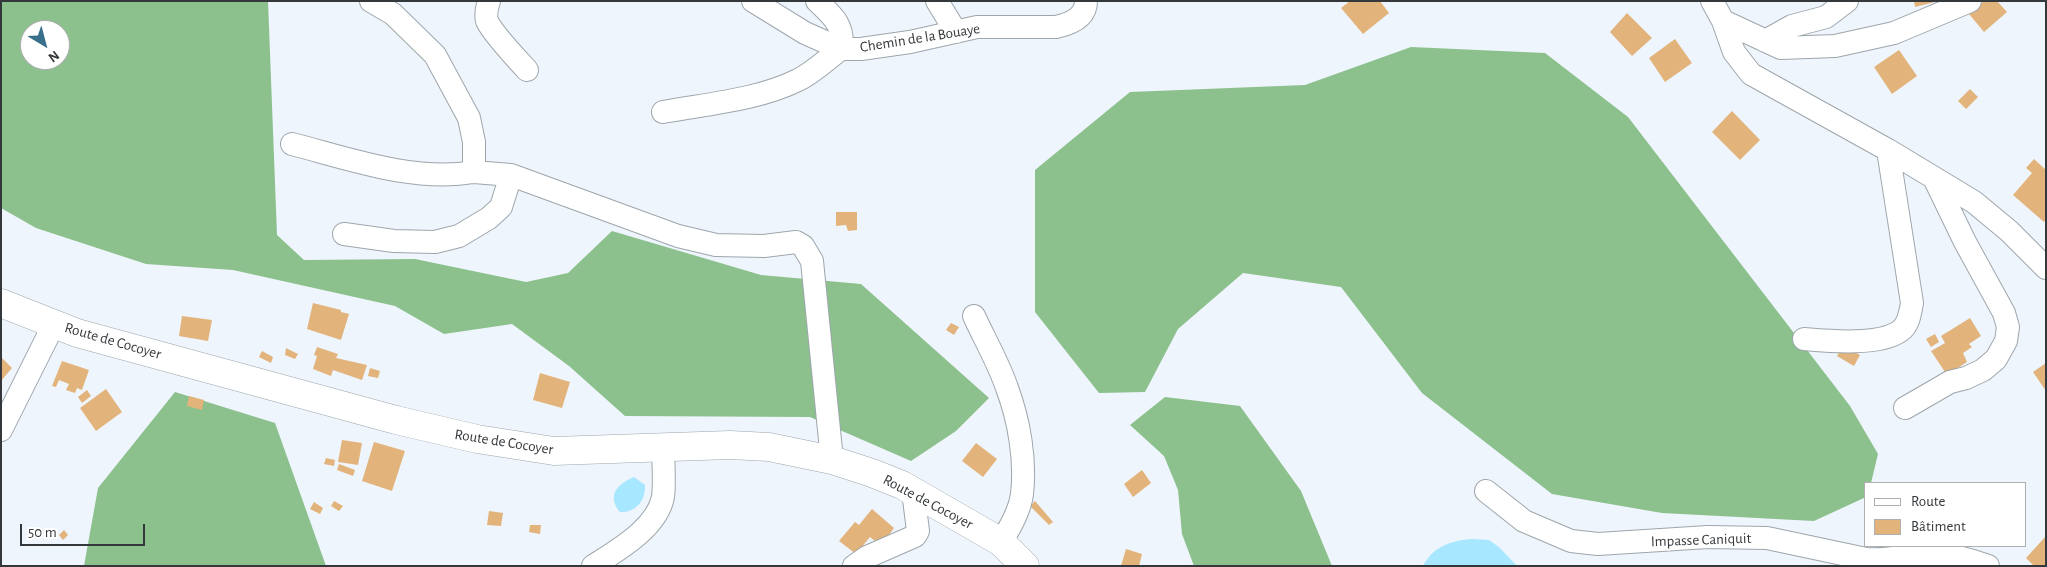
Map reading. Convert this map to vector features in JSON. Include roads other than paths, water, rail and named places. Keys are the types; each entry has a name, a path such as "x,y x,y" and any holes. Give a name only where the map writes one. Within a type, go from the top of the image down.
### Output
{"main road":[{"name":"Route de Cocoyer","path":"1,303 78,333 396,420 477,439 554,451 664,446 730,445 770,447 832,460 872,473 913,491 1001,542 1025,566"}],"street":[{"path":"371,1 393,14 435,55 470,118 474,142 474,172"},
{"path":"489,1 486,10 487,20 508,50 527,70"},
{"name":"Chemin de la Bouaye","path":"753,1 805,33 841,49 861,50 910,42 977,27 1056,27 1068,24 1078,18 1084,12 1086,1"},
{"path":"663,112 723,102 776,89 799,80 841,49 843,36 840,28 817,1"},
{"path":"937,1 956,32"},
{"path":"1712,1 1723,21 1734,52 1751,74 1888,150 1974,202 2009,231 2046,268"},
{"path":"1764,40 1792,26 1826,17 1847,1"},
{"path":"1723,21 1781,48 1835,46 1894,33 1970,1"},
{"path":"292,144 387,168 430,174 458,175 474,172 511,175 678,236 716,245 764,246 796,242 803,246 812,261 832,460"},
{"path":"1804,339 1853,342 1887,336 1901,331 1909,319 1912,303 1888,150"},
{"path":"344,234 394,241 435,242 459,236 490,218 501,207 511,175"},
{"path":"1905,408 1950,382 1966,378 1989,365 1996,359 2006,341 2008,326 2004,313 1965,242 1934,178"},
{"path":"974,316 1008,389 1018,428 1022,460 1022,495 1012,523 1001,542"},
{"path":"1,430 54,324"},
{"path":"593,566 626,546 646,527 658,508 663,497 664,446"},
{"path":"854,566 866,557 915,536 918,531 913,491"},
{"name":"Impasse Caniquit","path":"1486,491 1524,521 1571,540 1598,544 1708,537 1767,538 1866,560 1933,554 1960,558 1988,566"}],"water":[{"path":"634,477 645,485 644,496 635,508 626,512 620,512 616,506 614,495 623,483"},
{"path":"1473,539 1489,540 1500,548 1517,566 1423,566 1432,553 1444,545"}]}
